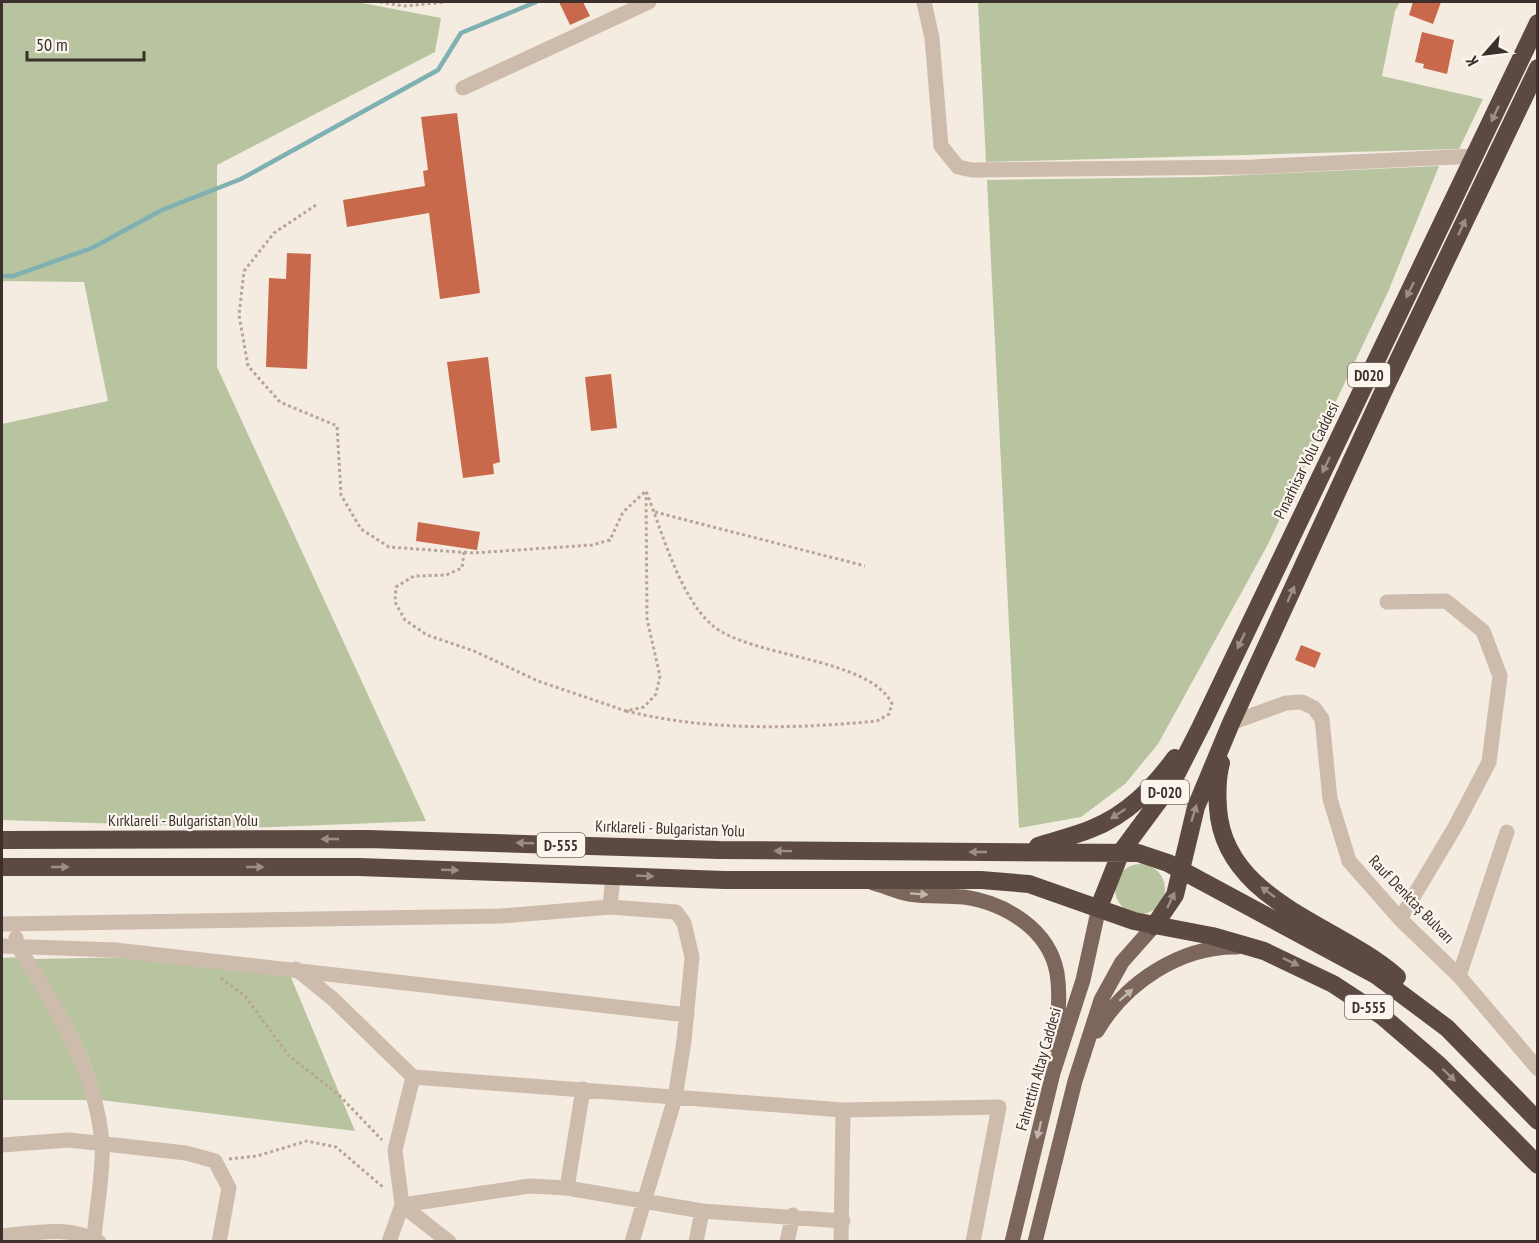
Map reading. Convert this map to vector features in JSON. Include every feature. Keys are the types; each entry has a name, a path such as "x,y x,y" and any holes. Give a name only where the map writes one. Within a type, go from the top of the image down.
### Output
{"highway":[{"name":"Pınarhisar Yolu Caddesi","path":"1099,907 1121,852 1172,783 1201,726 1538,23"},
{"name":"D020","path":"1232,723 1384,390 1538,68"},
{"path":"1154,926 1175,895 1196,807 1232,723"},
{"path":"1232,723 1220,767 1217,796 1222,832 1234,859 1243,872 1271,895 1392,972 1416,993 1447,1028"},
{"path":"1020,853 1092,829 1133,804 1151,789 1201,726"},
{"name":"Kırklareli - Bulgaristan Yolu","path":"2,840 368,839 719,850 1121,852"},
{"name":"D-555","path":"1121,852 1144,855 1180,870 1234,901 1352,961 1396,989 1447,1028 1538,1120"},
{"name":"D-555","path":"2,867 359,867 724,880 981,880 1029,884 1154,926 1212,936 1252,947 1310,971 1382,1016 1447,1072 1538,1165"}],"main road":[{"path":"863,880 907,894 964,897 983,902 1003,909 1032,928 1046,943 1057,974 1053,1073"},
{"name":"Fahrettin Altay Caddesi","path":"1012,1242 1053,1073 1083,980 1099,907"},
{"path":"1035,1242 1075,1081 1107,986 1131,950 1154,926"},
{"path":"1075,1081 1105,1018 1131,990 1164,966 1192,953 1219,947 1252,947"}],"street":[{"path":"463,88 649,2"},
{"path":"924,2 932,38 941,146 958,167 972,171 1252,167 1475,156"},
{"path":"1387,602 1446,601 1483,631 1500,676 1489,762 1455,827 1400,919"},
{"name":"Rauf Denktaş Bulvarı","path":"1232,723 1286,703 1302,702 1314,708 1322,719 1330,799 1349,861 1400,919 1459,976 1538,1069"},
{"path":"1459,976 1507,832"},
{"path":"610,907 613,875"},
{"path":"2,1236 46,1232 84,1233 97,1240 102,1143 90,1078 59,1011 9,946 7,924 501,916 610,907 676,912 689,939 692,957 687,1015 675,1098 632,1242"},
{"path":"9,946 115,950 687,1015"},
{"path":"296,969 333,999 413,1077 843,1110 999,1107 973,1242"},
{"path":"389,1242 402,1206 396,1154 413,1077"},
{"path":"567,1188 583,1089"},
{"path":"841,1242 843,1110"},
{"path":"2,1144 69,1140 186,1153 215,1161 229,1188 219,1242"},
{"path":"402,1206 530,1186 567,1188 702,1211 793,1215 843,1221"},
{"path":"402,1206 449,1242"},
{"path":"696,1242 702,1211"},
{"path":"787,1242 793,1215"}],"path":[{"path":"380,2 404,6 446,2"},
{"path":"316,205 274,233 244,271 239,315 248,366 280,402 337,426 341,495 360,528 389,547 464,552 592,545 610,540 623,512 646,491"},
{"path":"464,552 462,568 446,575 414,576 396,587 395,602 405,620 426,634 474,651 538,681 626,711 672,721 745,727 877,721 889,714 892,704 887,692 878,685 814,660 732,637 713,625 696,606 687,589 646,491"},
{"path":"626,711 644,706 656,694 660,676 647,619 646,491"},
{"path":"655,512 865,566"},
{"path":"220,977 245,996 289,1056 338,1094 396,1154"},
{"path":"215,1161 257,1156 307,1141 336,1147 367,1171 402,1206"}],"green space":[{"path":"2,2 357,2 441,18 435,52 217,165 217,367 426,821 249,828 2,820 2,424 108,401 84,282 4,281 2,285"},
{"path":"978,2 1400,2 1395,11 1382,76 1483,99 1459,149 986,162"},
{"path":"1439,166 1388,292 1267,546 1158,744 1125,784 1081,817 1019,828 987,180 1202,177"},
{"path":"1135,864 1145,864 1158,871 1165,884 1165,894 1158,907 1145,914 1135,914 1126,910 1119,903 1115,894 1115,884 1119,875 1126,868"},
{"path":"19,957 54,1010 89,1100 2,1100 2,958"},
{"path":"138,957 290,975 355,1131 101,1100 82,1045 34,959"}],"building":[{"path":"559,2 583,2 590,16 570,25"},
{"path":"1413,2 1441,2 1433,24 1409,15"},
{"path":"1422,32 1454,40 1447,74 1423,68 1424,64 1415,62"},
{"path":"457,113 480,293 440,299 429,213 347,227 343,200 425,186 423,171 428,170 421,117"},
{"path":"287,253 311,254 307,369 266,367 269,278 286,279"},
{"path":"488,357 500,462 493,464 494,474 463,478 447,362"},
{"path":"611,374 617,428 591,431 585,377"},
{"path":"418,522 480,532 477,550 416,541"},
{"path":"1301,645 1321,653 1315,668 1295,660"}],"waterway":[{"path":"2,276 13,276 92,248 162,210 241,179 438,70 461,33 536,2"}]}
